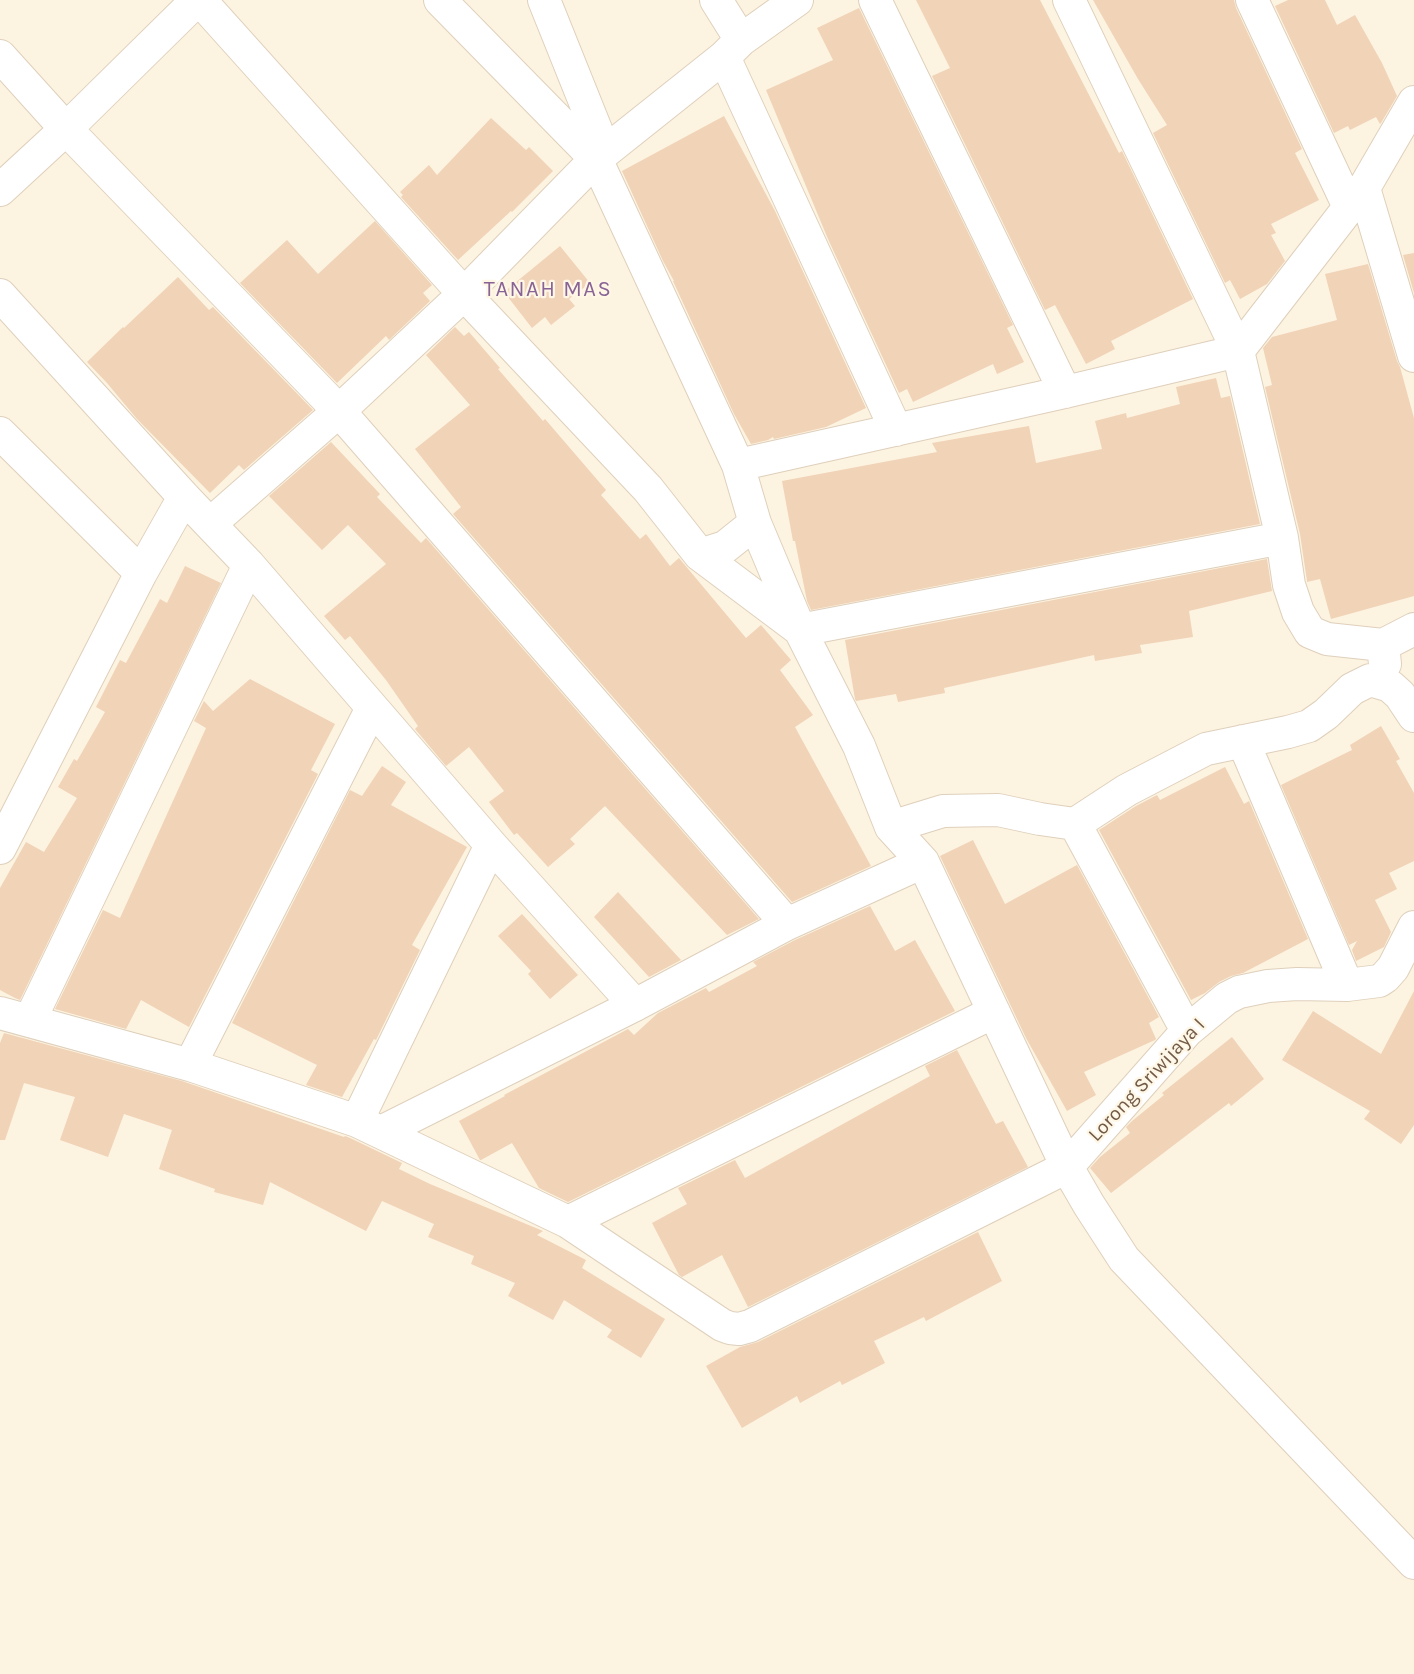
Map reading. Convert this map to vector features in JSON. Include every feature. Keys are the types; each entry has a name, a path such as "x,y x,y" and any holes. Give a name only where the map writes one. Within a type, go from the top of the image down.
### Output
{"street":[{"path":"0,190 198,0 464,294 648,489 700,555 800,630 1282,538"},
{"path":"440,0 600,156"},
{"path":"544,0 600,156 738,465 755,523 800,630 859,746 891,827 923,862 1067,1167 1124,1259 1414,1563"},
{"path":"716,0 733,49 896,430"},
{"path":"210,524 339,411 464,294 600,156 797,0"},
{"path":"875,0 1065,392"},
{"path":"1069,0 1238,351 1282,538 1289,585 1298,612 1310,632 1327,639 1383,645 1414,629"},
{"path":"1252,0 1357,197 1414,356"},
{"path":"0,56 66,129 339,411 787,924"},
{"path":"738,465 1238,351 1357,197 1414,102"},
{"path":"0,295 249,565 491,845 635,1005"},
{"path":"0,433 141,573"},
{"path":"0,848 141,573 184,497"},
{"path":"700,555 725,547 755,523"},
{"path":"30,1020 249,565"},
{"path":"1383,645 1383,658 1390,686"},
{"path":"891,827 943,810 998,810 1075,824 1127,789 1206,749 1309,726 1326,714 1352,689 1370,680 1390,686 1400,695 1414,716"},
{"path":"190,1065 372,708"},
{"path":"1243,741 1347,985"},
{"path":"1075,824 1187,1031"},
{"path":"369,1126 491,845"},
{"path":"369,1126 635,1005 787,924 923,862"},
{"name":"Lorong Sriwijaya I","path":"1067,1167 1187,1031 1227,998 1239,992 1268,986 1347,985 1379,981 1393,968 1414,927"},
{"path":"568,1222 994,1012"},
{"path":"0,1013 190,1065 369,1126 568,1222 722,1325 730,1328 739,1329 750,1326 1067,1167"}],"building":[{"path":"916,0 1040,0 1119,153 1122,151 1193,299 1111,341 1115,349 1086,364 1055,305 1045,310 932,76 950,68"},
{"path":"1093,0 1234,0 1302,149 1295,153 1319,200 1271,224 1276,233 1271,235 1285,261 1267,284 1240,299 1230,280 1225,283 1153,133 1167,125"},
{"path":"1288,0 1325,0 1337,25 1355,15 1382,63 1397,96 1380,124 1376,117 1350,130 1348,126 1334,133 1275,6"},
{"path":"859,8 1013,325 1007,328 1024,362 997,374 993,364 913,402 907,389 899,393 828,239 766,90 833,60 817,28"},
{"path":"724,116 775,211 866,408 826,427 774,439 773,437 751,444 734,414 622,171"},
{"path":"491,118 526,150 529,147 553,171 512,212 458,260 401,197 403,195 400,192 429,165 437,175"},
{"path":"375,221 432,285 423,293 430,301 389,340 386,336 337,383 240,283 287,240 318,274"},
{"path":"560,246 590,283 569,299 575,306 551,325 545,317 532,328 504,292"},
{"path":"1414,253 1414,293 1403,255"},
{"path":"1368,264 1414,418 1414,596 1331,619 1320,579 1307,582 1300,534 1265,387 1272,385 1263,348 1272,337 1337,320 1325,274"},
{"path":"178,277 209,310 213,307 313,410 244,470 239,465 210,493 137,419 87,362"},
{"path":"455,327 464,336 469,332 543,421 545,419 606,490 601,495 640,539 646,534 670,566 679,558 746,638 761,625 791,660 780,670 813,715 795,727 871,866 792,902 453,514 461,507 415,449 470,405 426,355"},
{"path":"1216,378 1221,398 1230,396 1260,524 811,610 807,601 795,541 793,541 782,481 937,452 932,443 1029,426 1036,463 1102,449 1095,421 1126,413 1127,418 1180,404 1176,387"},
{"path":"331,442 380,494 377,497 421,543 426,538 759,919 727,935 605,806 570,839 575,844 548,867 517,833 514,835 489,802 504,791 469,747 446,766 415,729 418,726 386,680 350,636 345,640 324,616 386,564 348,525 322,550 269,496"},
{"path":"1267,559 1272,591 1189,611 1193,637 1140,645 1142,653 1095,661 1094,655 944,688 945,693 898,702 896,694 856,701 855,699 845,640"},
{"path":"185,566 221,583 20,1000 0,990 0,888 26,842 44,852 77,798 58,787 74,759 77,761 105,712 96,707 120,660 126,663 160,599 167,603"},
{"path":"250,679 335,724 311,770 318,774 189,1027 141,1000 126,1029 55,1009 103,910 120,918 206,728 194,721 204,701 213,711"},
{"path":"1381,726 1400,759 1396,761 1414,793 1414,861 1389,873 1397,889 1375,900 1391,932 1384,947 1356,961 1352,950 1357,941 1349,945 1281,785 1352,750 1350,745"},
{"path":"382,766 406,782 391,805 467,847 412,945 420,950 376,1040 374,1039 342,1097 306,1085 317,1065 232,1023 350,790 362,796"},
{"path":"1225,767 1244,804 1249,801 1308,939 1243,973 1219,982 1191,1000 1099,830 1157,795 1160,800"},
{"path":"973,840 1005,904 1077,865 1159,1017 1149,1023 1155,1040 1084,1072 1096,1095 1067,1111 1026,1038 940,856"},
{"path":"618,892 681,960 649,977 594,917"},
{"path":"870,906 895,951 915,940 955,1011 568,1202 539,1188 512,1143 480,1160 459,1121 628,1029 634,1035 658,1013 706,988 709,992 757,966 753,962"},
{"path":"522,914 578,975 550,999 528,974 531,971 498,936"},
{"path":"1414,991 1414,1125 1401,1144 1364,1119 1370,1111 1282,1060 1313,1011 1381,1054"},
{"path":"4,1033 182,1081 350,1138 402,1163 399,1169 430,1184 543,1231 537,1235 586,1260 582,1268 665,1319 641,1358 607,1337 612,1330 564,1300 553,1320 508,1296 515,1283 471,1264 474,1256 428,1237 434,1224 382,1201 366,1231 270,1182 263,1205 214,1192 215,1189 159,1169 172,1130 124,1114 108,1157 60,1140 75,1097 24,1083 5,1140 0,1140 0,1043"},
{"path":"1232,1037 1264,1079 1231,1106 1229,1103 1111,1193 1090,1168 1130,1133 1126,1127 1164,1095 1162,1093"},
{"path":"957,1050 996,1124 1003,1121 1028,1167 748,1307 722,1255 682,1277 679,1275 652,1223 687,1204 678,1188 735,1160 745,1178 930,1076 925,1066"},
{"path":"978,1232 1002,1281 926,1321 924,1317 874,1341 885,1363 842,1385 840,1381 800,1403 797,1396 742,1428 706,1366 740,1347 758,1342"}],"district":[{"name":"TANAH MAS","path":"548,290"}]}
